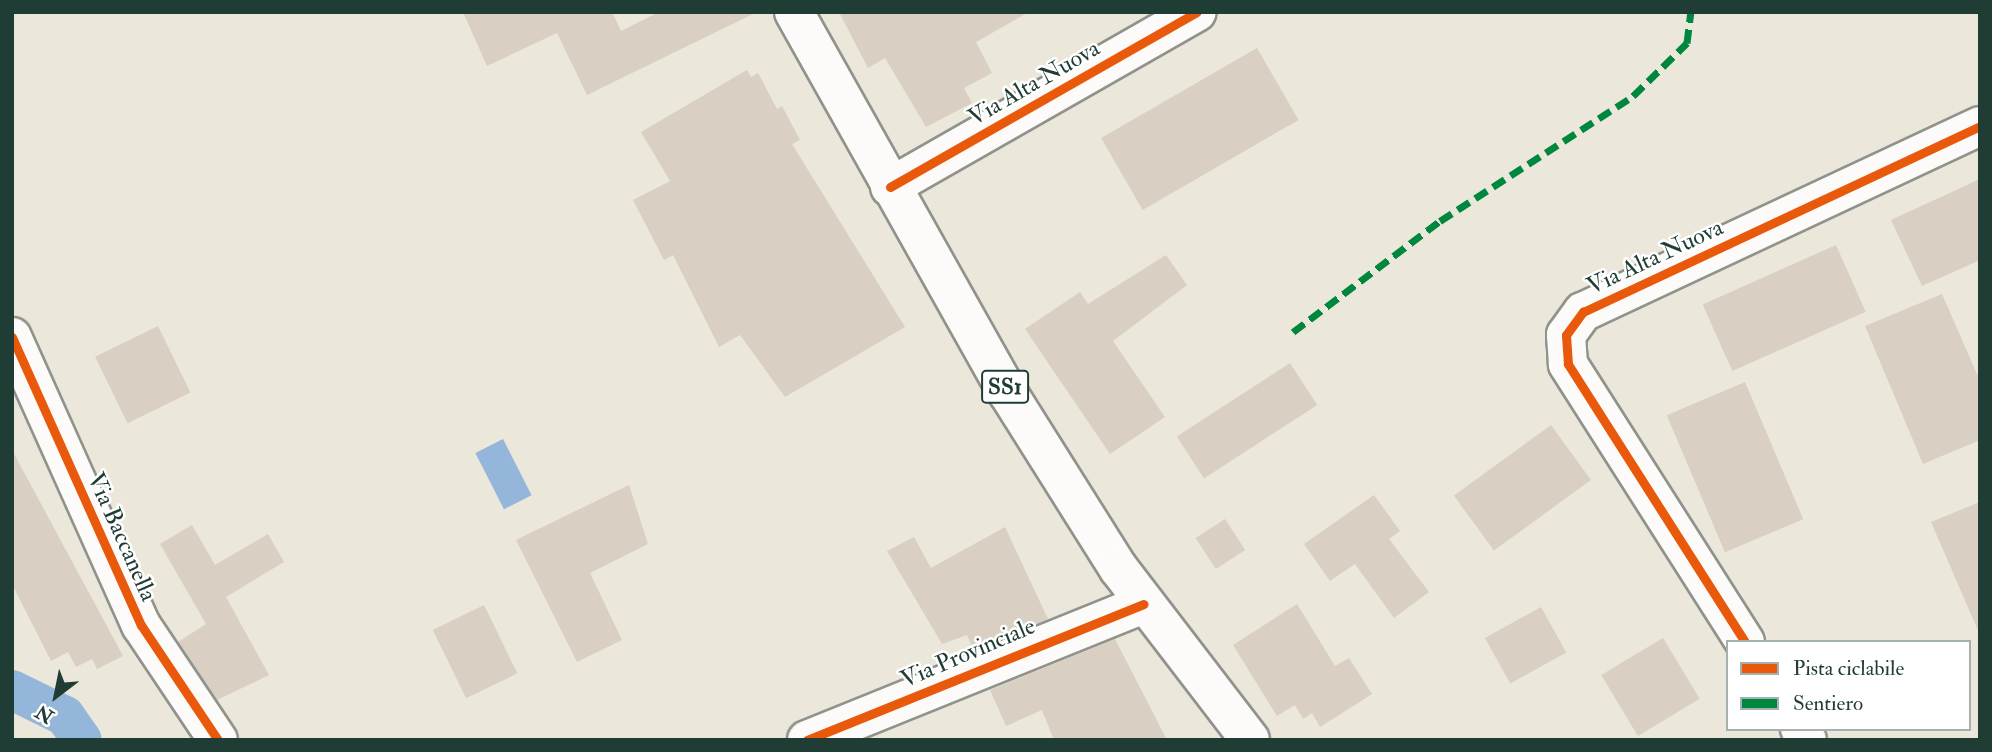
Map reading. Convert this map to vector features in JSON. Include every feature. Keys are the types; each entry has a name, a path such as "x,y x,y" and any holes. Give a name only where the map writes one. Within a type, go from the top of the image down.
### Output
{"street":[{"name":"SS1","path":"794,12 1008,393 1144,604 1250,740"},
{"name":"Via Alta Nuova","path":"890,187 1197,12"},
{"name":"Via Alta Nuova","path":"1744,640 1568,364 1566,335 1583,312 1980,126"},
{"name":"Via Baccanella","path":"12,337 141,625 218,740"},
{"name":"Via Provinciale","path":"807,740 1144,604"}],"water":[{"path":"503,439 532,495 504,509 475,453"}],"building":[{"path":"463,12 612,12 621,31 659,12 757,12 587,95 557,33 487,66"},
{"path":"839,12 1029,12 976,42 992,73 964,88 972,103 926,127 885,58 868,68"},
{"path":"1257,48 1298,120 1143,210 1101,138"},
{"path":"747,70 751,77 758,73 777,109 782,106 800,140 792,144 905,327 785,397 740,335 719,347 673,255 664,260 633,200 670,181 641,132"},
{"path":"1980,179 1980,260 1922,286 1891,220"},
{"path":"1836,245 1866,312 1732,371 1703,304"},
{"path":"1166,255 1187,285 1113,341 1165,417 1110,454 1025,329 1080,292 1088,304"},
{"path":"1942,294 1980,381 1980,440 1923,464 1865,326"},
{"path":"158,326 190,393 128,423 95,357"},
{"path":"1290,363 1317,405 1204,478 1177,437"},
{"path":"1745,382 1803,519 1725,552 1667,415"},
{"path":"1551,425 1591,480 1494,551 1454,496"},
{"path":"12,450 123,656 97,669 92,659 76,667 68,652 51,661 12,584"},
{"path":"629,485 648,544 590,573 622,640 577,662 516,540"},
{"path":"1374,495 1400,531 1389,539 1429,592 1394,618 1355,564 1330,581 1304,544"},
{"path":"1980,502 1980,635 1931,522"},
{"path":"1225,519 1245,550 1216,569 1196,538"},
{"path":"192,525 215,565 268,534 284,562 226,597 269,675 217,700 178,642 206,624 160,544"},
{"path":"1005,527 1048,619 973,649 967,635 942,644 887,551 914,537 931,568"},
{"path":"1297,604 1335,666 1349,658 1372,694 1320,727 1312,713 1303,719 1295,705 1277,716 1233,645"},
{"path":"484,605 517,673 466,698 433,630"},
{"path":"1541,607 1566,652 1510,684 1485,638"},
{"path":"1663,638 1700,699 1638,736 1601,675"},
{"path":"1115,639 1167,740 1054,740 1042,710 1006,726 990,690"}],"waterway":[{"path":"12,690 65,716 82,740"}],"marked path":[{"path":"1293,332 1440,221 1633,96 1687,43 1691,12"}],"cycle path":[{"path":"890,187 1197,12"},
{"path":"1744,640 1568,364 1566,335 1583,312 1980,126"},
{"path":"12,337 141,625 218,740"},
{"path":"807,740 1144,604"}]}
